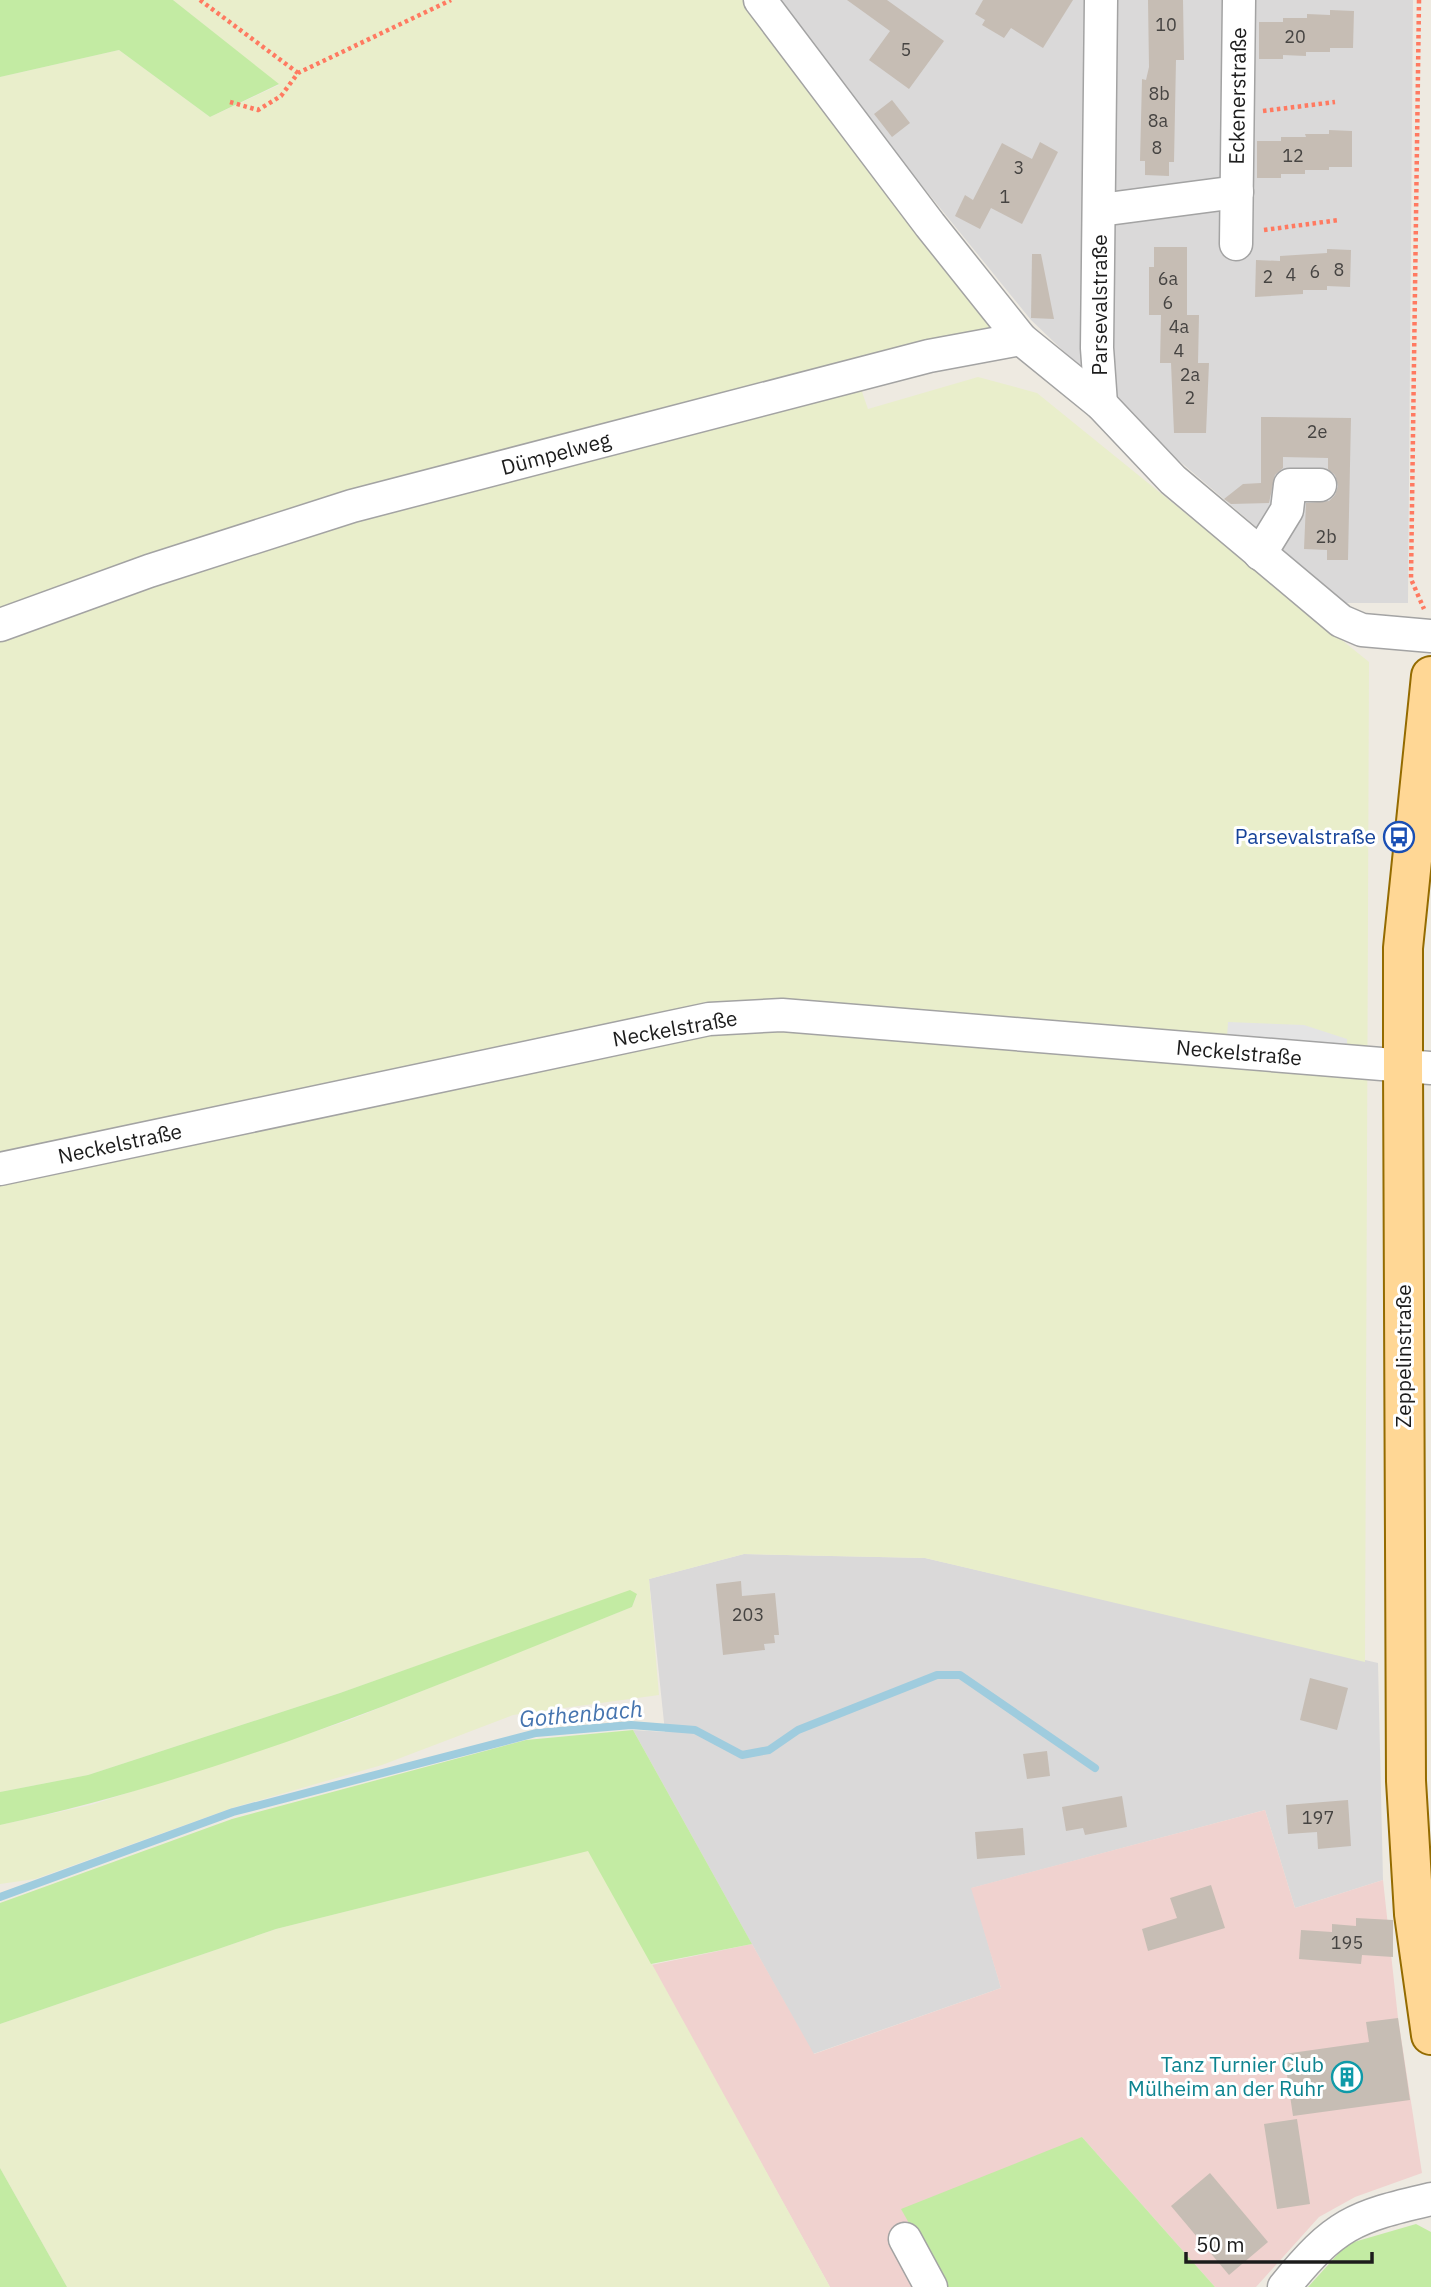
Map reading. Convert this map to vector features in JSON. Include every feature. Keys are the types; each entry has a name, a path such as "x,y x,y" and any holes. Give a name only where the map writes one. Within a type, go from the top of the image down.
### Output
{"main road":[{"name":"Zeppelinstraße","path":"1431,676 1403,948 1417,1068 1406,1781 1414,1914 1431,2035"}],"street":[{"path":"760,0 922,215 1021,339 1101,404"},
{"name":"Parsevalstraße","path":"1101,0 1097,348 1101,404 1174,480 1340,621 1362,630 1429,626"},
{"name":"Eckenerstraße","path":"1236,239 1239,0"},
{"name":"Eckenerstraße","path":"1100,210 1237,192"},
{"name":"Dümpelweg","path":"0,625 149,571 352,506 929,356 1021,339"},
{"path":"1260,554 1287,510 1290,485 1320,485"},
{"name":"Neckelstraße","path":"0,1169 709,1019 782,1015 1417,1068"},
{"path":"1284,2287 1312,2252 1335,2231 1373,2213 1431,2199"},
{"path":"905,2239 931,2287"}],"path":[{"path":"200,0 298,73"},
{"path":"230,102 258,110 281,96 298,73 451,0"},
{"path":"1419,0 1411,579 1429,626"},
{"path":"1238,115 1335,102"},
{"path":"1236,239 1339,220"}],"shaded area":[{"path":"777,0 1413,0 1408,603 1345,603 1170,453 1031,320 850,97"},
{"path":"1228,1022 1304,1025 1347,1039 1347,1062 1226,1052"},
{"path":"744,1554 925,1558 1378,1663 1383,1880 1295,1908 1265,1810 972,1888 1001,1988 813,2054 633,1730 665,1732 649,1579"},
{"path":"1265,1810 1295,1908 1383,1880 1398,2018 1422,2173 1355,2197 1319,2217 1256,2287 1215,2287 1082,2137 945,2287 830,2287 651,1965 752,1944 814,2054 1001,1988 971,1888"}],"green space":[{"path":"0,0 173,0 279,84 210,117 119,50 0,77"},
{"path":"173,0 750,0 996,328 854,369 868,409 978,377 1037,393 1369,662 1365,1662 925,1558 744,1554 649,1579 659,1695 513,1715 382,1765 232,1808 35,1879 0,1884 0,1825 91,1805 347,1721 632,1607 637,1595 629,1591 340,1693 88,1775 0,1792 0,77 119,50 210,117 279,85"},
{"path":"630,1590 637,1594 632,1607 321,1730 162,1783 82,1806 0,1825 0,1792 88,1775 340,1693"},
{"path":"633,1730 752,1944 651,1964 588,1851 276,1929 0,2024 0,1903 232,1819 526,1740"},
{"path":"589,1850 830,2287 67,2287 0,2168 0,2024 276,1929"},
{"path":"1082,2137 1215,2287 945,2287 901,2209"},
{"path":"0,2168 67,2287 0,2287"},
{"path":"1416,2224 1431,2232 1431,2287 1308,2287 1347,2244"}],"building":[{"path":"847,0 887,0 944,41 909,89 869,60 890,31"},
{"path":"983,0 1073,0 1043,48 1011,28 1004,38 982,25 985,20 975,14"},
{"path":"1148,0 1183,0 1184,60 1176,60 1174,162 1169,162 1169,176 1145,175 1145,161 1140,161 1142,79 1146,80 1149,67"},
{"path":"1330,10 1354,11 1353,48 1306,52 1306,56 1283,55 1283,59 1259,59 1259,22 1307,18 1307,14 1330,15"},
{"path":"892,100 910,123 892,137 874,114"},
{"path":"1329,130 1352,131 1352,167 1305,170 1305,174 1281,174 1281,178 1257,178 1257,141 1281,141 1281,137 1306,137 1305,134 1329,134"},
{"path":"1040,142 1058,152 1022,224 991,208 980,229 955,216 965,195 973,200 1002,143 1032,159"},
{"path":"1154,247 1187,247 1187,315 1199,315 1198,363 1209,363 1206,433 1174,433 1171,363 1160,363 1161,315 1149,315 1149,267 1154,267"},
{"path":"1327,249 1351,250 1350,287 1327,286 1327,290 1303,290 1303,294 1255,297 1256,260 1280,261 1280,256 1327,253"},
{"path":"1032,254 1041,254 1054,319 1031,318"},
{"path":"1261,417 1351,418 1348,560 1327,560 1327,550 1304,549 1306,503 1329,501 1338,486 1335,475 1328,469 1328,458 1283,457 1283,468 1275,475 1269,503 1231,504 1224,499 1243,484 1261,483"},
{"path":"741,1581 742,1596 775,1593 779,1635 774,1635 775,1643 764,1644 765,1650 723,1655 716,1584"},
{"path":"1310,1678 1348,1688 1337,1730 1300,1720"},
{"path":"1047,1751 1050,1776 1027,1779 1023,1754"},
{"path":"1122,1796 1127,1827 1085,1835 1083,1828 1066,1831 1062,1807"},
{"path":"1348,1800 1351,1846 1318,1849 1317,1832 1288,1834 1286,1805"},
{"path":"1023,1828 1025,1855 977,1859 975,1832"},
{"path":"1211,1885 1225,1928 1148,1951 1142,1929 1177,1918 1170,1898"},
{"path":"1356,1918 1393,1920 1393,1957 1362,1955 1361,1964 1299,1959 1301,1930 1332,1932 1332,1924 1356,1926"},
{"name":"Tanz Turnier Club Mülheim an der Ruhr","path":"1398,2018 1410,2100 1293,2116 1284,2054 1369,2042 1366,2022"},
{"path":"1297,2119 1310,2204 1277,2209 1264,2124"},
{"path":"1210,2173 1268,2242 1229,2275 1171,2206"}],"waterway":[{"name":"Gothenbach","path":"0,1897 233,1812 536,1733 631,1725 695,1730 742,1755 769,1750 798,1730 937,1675 960,1675 1095,1768"}],"place":[{"name":"Parsevalstraße","path":"1399,837"},
{"name":"Tanz Turnier Club Mülheim an der Ruhr","path":"1347,2077"}]}
